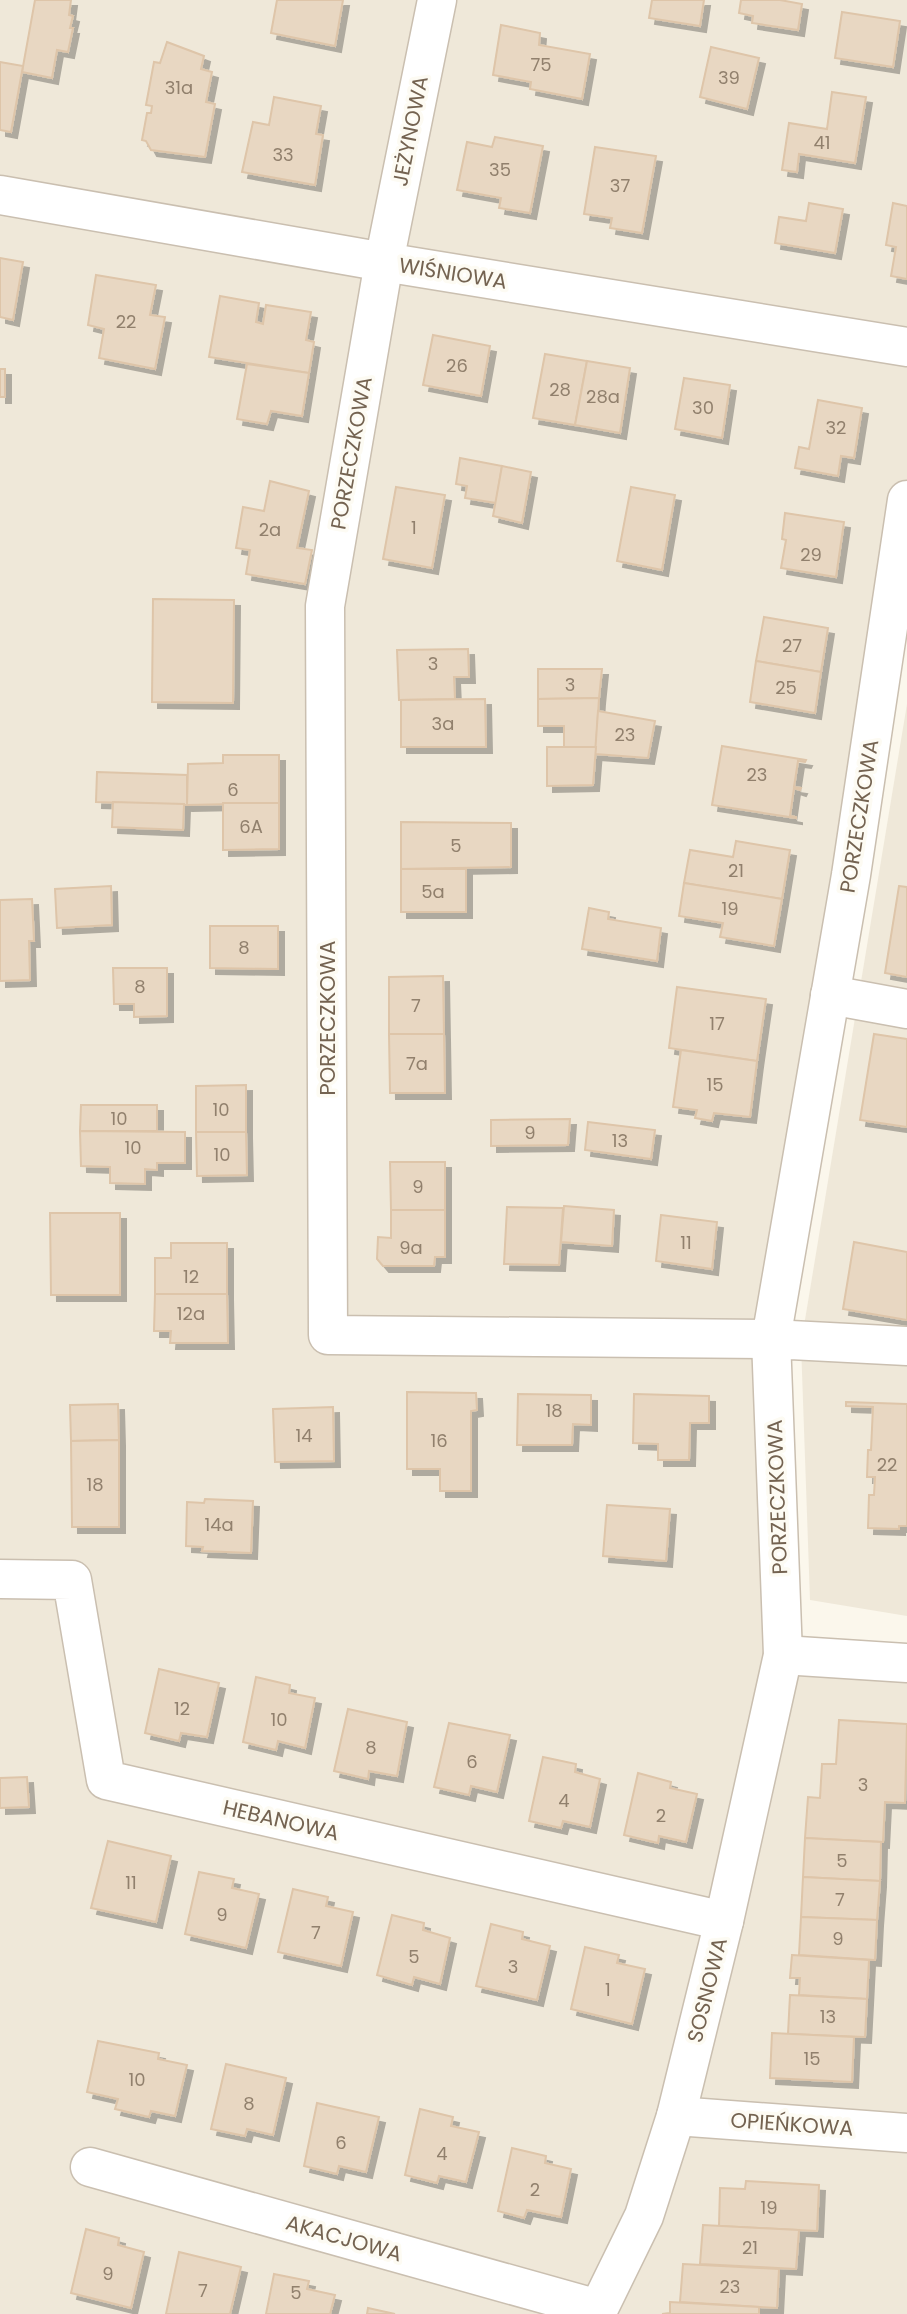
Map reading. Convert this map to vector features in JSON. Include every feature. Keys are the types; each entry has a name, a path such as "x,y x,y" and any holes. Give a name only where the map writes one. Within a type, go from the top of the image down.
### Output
{"street":[{"name":"JEŻYNOWA","path":"384,262 437,0"},
{"name":"WIŚNIOWA","path":"0,195 384,262 907,347"},
{"name":"PORZECZKOWA","path":"384,262 325,606 328,1335 771,1339"},
{"name":"PORZECZKOWA","path":"783,1654 771,1339 851,875 907,500"},
{"path":"830,995 907,1009"},
{"path":"771,1339 907,1346"},
{"name":"HEBANOWA","path":"0,1579 72,1580 106,1780 724,1921"},
{"path":"783,1654 907,1663"},
{"name":"SOSNOWA","path":"597,2312 644,2216 676,2116 724,1921 783,1654"},
{"name":"OPIEŃKOWA","path":"676,2116 907,2133"},
{"name":"AKACJOWA","path":"90,2166 597,2312"}],"shaded area":[{"path":"0,0 907,0 907,500 771,1339 783,1654 907,1663 907,2314 0,2314"},
{"path":"907,704 907,1616 810,1600 801,1344"}],"building":[{"path":"35,0 71,0 69,15 73,16 70,28 73,28 68,52 57,50 52,78 22,72"},
{"path":"277,0 343,0 335,46 271,33"},
{"path":"652,0 704,0 700,26 649,18"},
{"path":"741,0 780,0 802,4 798,30 752,23 753,16 739,13"},
{"path":"842,12 900,21 893,67 835,58"},
{"path":"501,25 540,33 539,45 590,54 582,99 530,89 531,82 493,75"},
{"path":"167,42 204,56 201,69 212,72 206,102 215,104 205,157 151,150 146,141 142,140 147,113 151,113 152,106 146,105 154,62 160,63"},
{"path":"711,47 759,58 747,109 700,97"},
{"path":"0,62 23,66 11,132 0,130"},
{"path":"832,92 866,97 855,163 799,154 797,172 782,170 789,123 827,129"},
{"path":"274,97 321,106 316,134 323,135 315,185 242,172 253,122 269,125"},
{"path":"495,137 543,146 530,213 499,208 501,198 457,190 467,142 492,147"},
{"path":"595,147 656,156 642,233 610,228 612,218 584,214"},
{"path":"809,203 843,209 835,253 775,243 779,217 806,221"},
{"path":"893,203 907,206 907,279 891,276 896,247 886,245"},
{"path":"0,258 23,262 13,320 0,317"},
{"path":"96,275 156,285 150,315 165,317 155,369 99,358 104,329 88,325"},
{"path":"220,296 259,303 256,322 263,324 266,305 311,312 306,340 314,342 309,373 209,357"},
{"path":"433,335 490,346 481,396 423,385"},
{"path":"545,354 587,361 575,425 533,418"},
{"path":"587,361 630,368 620,433 575,425"},
{"path":"247,364 309,373 302,416 271,411 267,424 237,419"},
{"path":"0,369 5,369 5,397 0,397"},
{"path":"684,378 730,385 722,438 675,429"},
{"path":"818,400 862,408 854,458 841,456 838,476 795,468 799,447 809,449"},
{"path":"460,458 502,466 496,503 465,498 467,486 456,484"},
{"path":"502,466 531,472 522,523 493,516"},
{"path":"270,481 309,491 297,548 312,550 305,584 246,574 250,550 236,548 243,507 264,511"},
{"path":"396,487 445,495 432,568 383,559"},
{"path":"631,487 675,495 662,570 617,561"},
{"path":"785,513 844,522 836,577 781,568 786,540 782,539"},
{"path":"153,599 234,600 233,703 152,702"},
{"path":"764,617 828,628 821,672 756,661"},
{"path":"468,649 469,677 454,677 455,699 399,700 397,650"},
{"path":"756,661 821,672 815,713 750,702"},
{"path":"538,669 602,669 599,698 538,699"},
{"path":"599,698 596,747 564,747 564,726 538,726 538,699"},
{"path":"485,699 486,747 401,747 401,700"},
{"path":"598,711 655,721 648,758 595,754"},
{"path":"722,746 806,760 798,761 794,787 801,788 794,788 790,816 796,818 712,805"},
{"path":"547,747 596,747 593,785 547,786"},
{"path":"223,755 279,755 279,803 187,805 188,764 223,763"},
{"path":"97,772 187,775 187,805 96,802"},
{"path":"113,802 184,804 183,830 112,827"},
{"path":"223,803 279,803 279,849 223,850"},
{"path":"401,822 511,823 511,867 401,869"},
{"path":"736,841 790,850 782,899 684,883 690,850 733,857"},
{"path":"401,869 466,869 466,912 401,912"},
{"path":"684,883 782,899 774,946 720,937 723,923 679,916"},
{"path":"111,886 112,925 57,928 55,889"},
{"path":"899,886 907,887 907,977 885,973"},
{"path":"32,899 34,941 29,941 30,980 0,981 0,900"},
{"path":"589,908 609,912 608,919 661,928 657,961 582,949"},
{"path":"210,926 278,926 278,969 210,968"},
{"path":"113,968 167,968 167,1016 134,1017 134,1004 114,1004"},
{"path":"443,976 444,1034 389,1034 389,977"},
{"path":"677,987 766,999 757,1061 669,1048"},
{"path":"389,1034 444,1034 445,1093 390,1093"},
{"path":"874,1034 907,1039 907,1127 860,1120"},
{"path":"681,1050 757,1061 750,1117 714,1113 712,1121 695,1118 697,1110 673,1107"},
{"path":"246,1085 246,1132 196,1132 196,1086"},
{"path":"81,1105 157,1105 157,1131 80,1131"},
{"path":"570,1119 568,1145 491,1146 491,1120"},
{"path":"588,1122 655,1130 651,1159 585,1150"},
{"path":"80,1131 185,1132 185,1163 157,1163 157,1170 145,1169 145,1184 110,1183 110,1167 81,1166"},
{"path":"196,1132 246,1132 247,1175 197,1176"},
{"path":"390,1162 445,1162 445,1210 391,1210"},
{"path":"564,1206 614,1210 612,1246 561,1242"},
{"path":"507,1207 563,1208 559,1265 504,1264"},
{"path":"391,1210 445,1210 445,1257 435,1257 434,1266 383,1266 377,1259 378,1237 391,1238"},
{"path":"50,1213 120,1213 120,1295 51,1295"},
{"path":"661,1215 717,1222 712,1269 656,1261"},
{"path":"854,1242 907,1252 907,1320 843,1309"},
{"path":"171,1243 227,1243 227,1294 155,1294 155,1258 171,1258"},
{"path":"155,1294 227,1294 228,1343 170,1343 171,1331 154,1331"},
{"path":"407,1392 476,1393 477,1410 471,1411 471,1491 440,1491 440,1469 407,1469"},
{"path":"518,1394 591,1395 591,1425 573,1424 572,1445 517,1445"},
{"path":"634,1394 709,1396 709,1423 690,1423 689,1460 658,1460 658,1444 633,1443"},
{"path":"846,1402 907,1404 907,1526 899,1526 899,1529 868,1528 869,1495 874,1495 875,1477 867,1477 873,1407 846,1406"},
{"path":"118,1404 119,1440 71,1441 70,1405"},
{"path":"333,1407 334,1461 275,1462 273,1409"},
{"path":"119,1440 119,1527 72,1527 71,1441"},
{"path":"205,1499 253,1501 251,1553 202,1551 203,1547 186,1546 187,1502 204,1503"},
{"path":"607,1505 670,1509 666,1561 603,1556"},
{"path":"159,1669 219,1683 207,1737 181,1733 179,1741 145,1733"},
{"path":"256,1677 290,1685 289,1693 315,1698 305,1748 278,1741 276,1750 243,1742"},
{"path":"348,1709 407,1722 397,1776 369,1771 368,1779 334,1771"},
{"path":"839,1720 907,1724 905,1803 885,1802 883,1842 805,1838 808,1797 820,1798 822,1764 836,1764"},
{"path":"449,1723 510,1735 497,1792 471,1786 469,1795 434,1787"},
{"path":"543,1757 576,1764 575,1772 600,1779 590,1827 563,1821 561,1828 529,1821"},
{"path":"638,1773 671,1782 670,1788 697,1794 686,1842 659,1836 658,1843 624,1835"},
{"path":"27,1777 29,1807 0,1808 0,1778"},
{"path":"805,1838 881,1842 880,1881 803,1877"},
{"path":"108,1841 171,1856 156,1922 91,1908"},
{"path":"199,1872 234,1879 232,1888 259,1894 246,1948 185,1934"},
{"path":"803,1877 880,1881 877,1920 801,1917"},
{"path":"293,1889 328,1897 326,1906 353,1912 341,1966 278,1952"},
{"path":"392,1915 424,1923 423,1930 450,1938 440,1984 414,1977 412,1985 377,1975"},
{"path":"801,1917 877,1920 875,1960 799,1955"},
{"path":"491,1924 523,1932 522,1939 550,1946 537,2000 476,1986"},
{"path":"585,1947 619,1955 617,1963 645,1969 632,2024 571,2009"},
{"path":"792,1955 869,1960 867,1999 799,1995 800,1978 790,1978"},
{"path":"790,1995 867,1999 865,2037 788,2034"},
{"path":"772,2033 854,2037 852,2082 770,2078"},
{"path":"98,2041 159,2053 158,2059 187,2065 175,2116 151,2111 149,2117 115,2109 118,2099 87,2092"},
{"path":"226,2064 286,2078 273,2135 247,2129 245,2136 211,2129"},
{"path":"317,2103 379,2117 366,2172 339,2166 337,2174 304,2166"},
{"path":"420,2109 453,2117 451,2126 479,2132 466,2182 439,2176 437,2183 405,2175"},
{"path":"512,2148 546,2156 545,2163 571,2169 561,2217 527,2210 524,2218 498,2211"},
{"path":"746,2181 819,2185 817,2231 719,2226 720,2188 745,2189"},
{"path":"703,2225 799,2230 796,2269 700,2264"},
{"path":"86,2229 119,2238 118,2245 144,2252 131,2308 71,2293"},
{"path":"179,2252 241,2267 230,2314 166,2314"},
{"path":"683,2264 779,2269 777,2308 680,2302"},
{"path":"274,2274 309,2281 307,2289 335,2295 330,2314 266,2314"},
{"path":"670,2302 759,2307 759,2314 662,2314 670,2313"},
{"path":"368,2308 395,2314 367,2314"}]}
